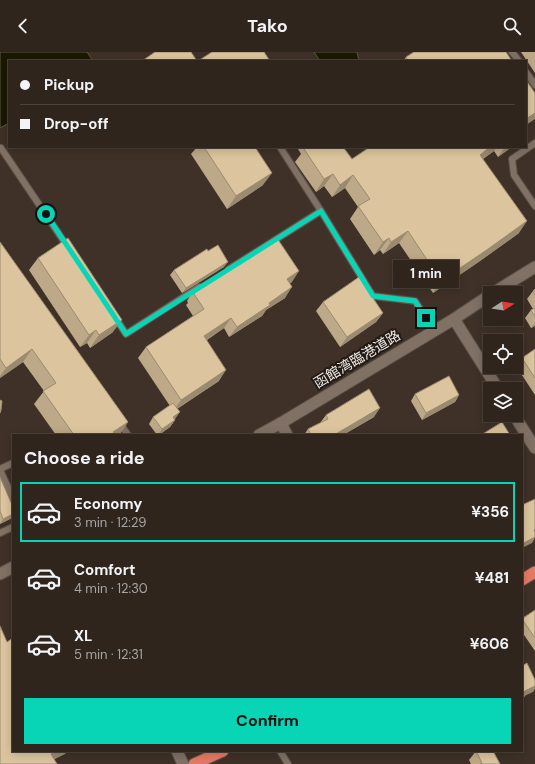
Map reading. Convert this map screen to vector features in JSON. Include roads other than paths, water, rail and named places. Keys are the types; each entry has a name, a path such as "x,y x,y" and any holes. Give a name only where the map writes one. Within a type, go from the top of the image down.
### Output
{"highway":[{"path":"523,579 535,572"},
{"path":"194,764 220,752"}],"street":[{"path":"504,286 535,267"},
{"name":"函館湾臨港道路","path":"261,434 454,319 483,300"},
{"path":"454,319 494,382"},
{"path":"518,422 535,448"},
{"path":"281,423 286,434"},
{"path":"0,574 12,568"},
{"path":"177,752 183,764"}],"lane":[{"path":"527,73 535,85"},
{"path":"535,143 512,159 514,176 535,206"},
{"path":"0,149 1,148 72,254"},
{"path":"281,148 373,296 415,301 426,318"},
{"path":"227,270 321,211"},
{"path":"112,314 126,334 206,283"},
{"path":"115,415 127,434"},
{"path":"12,464 0,470 12,496"},
{"path":"0,533 12,527"},
{"path":"281,752 288,764"}]}
